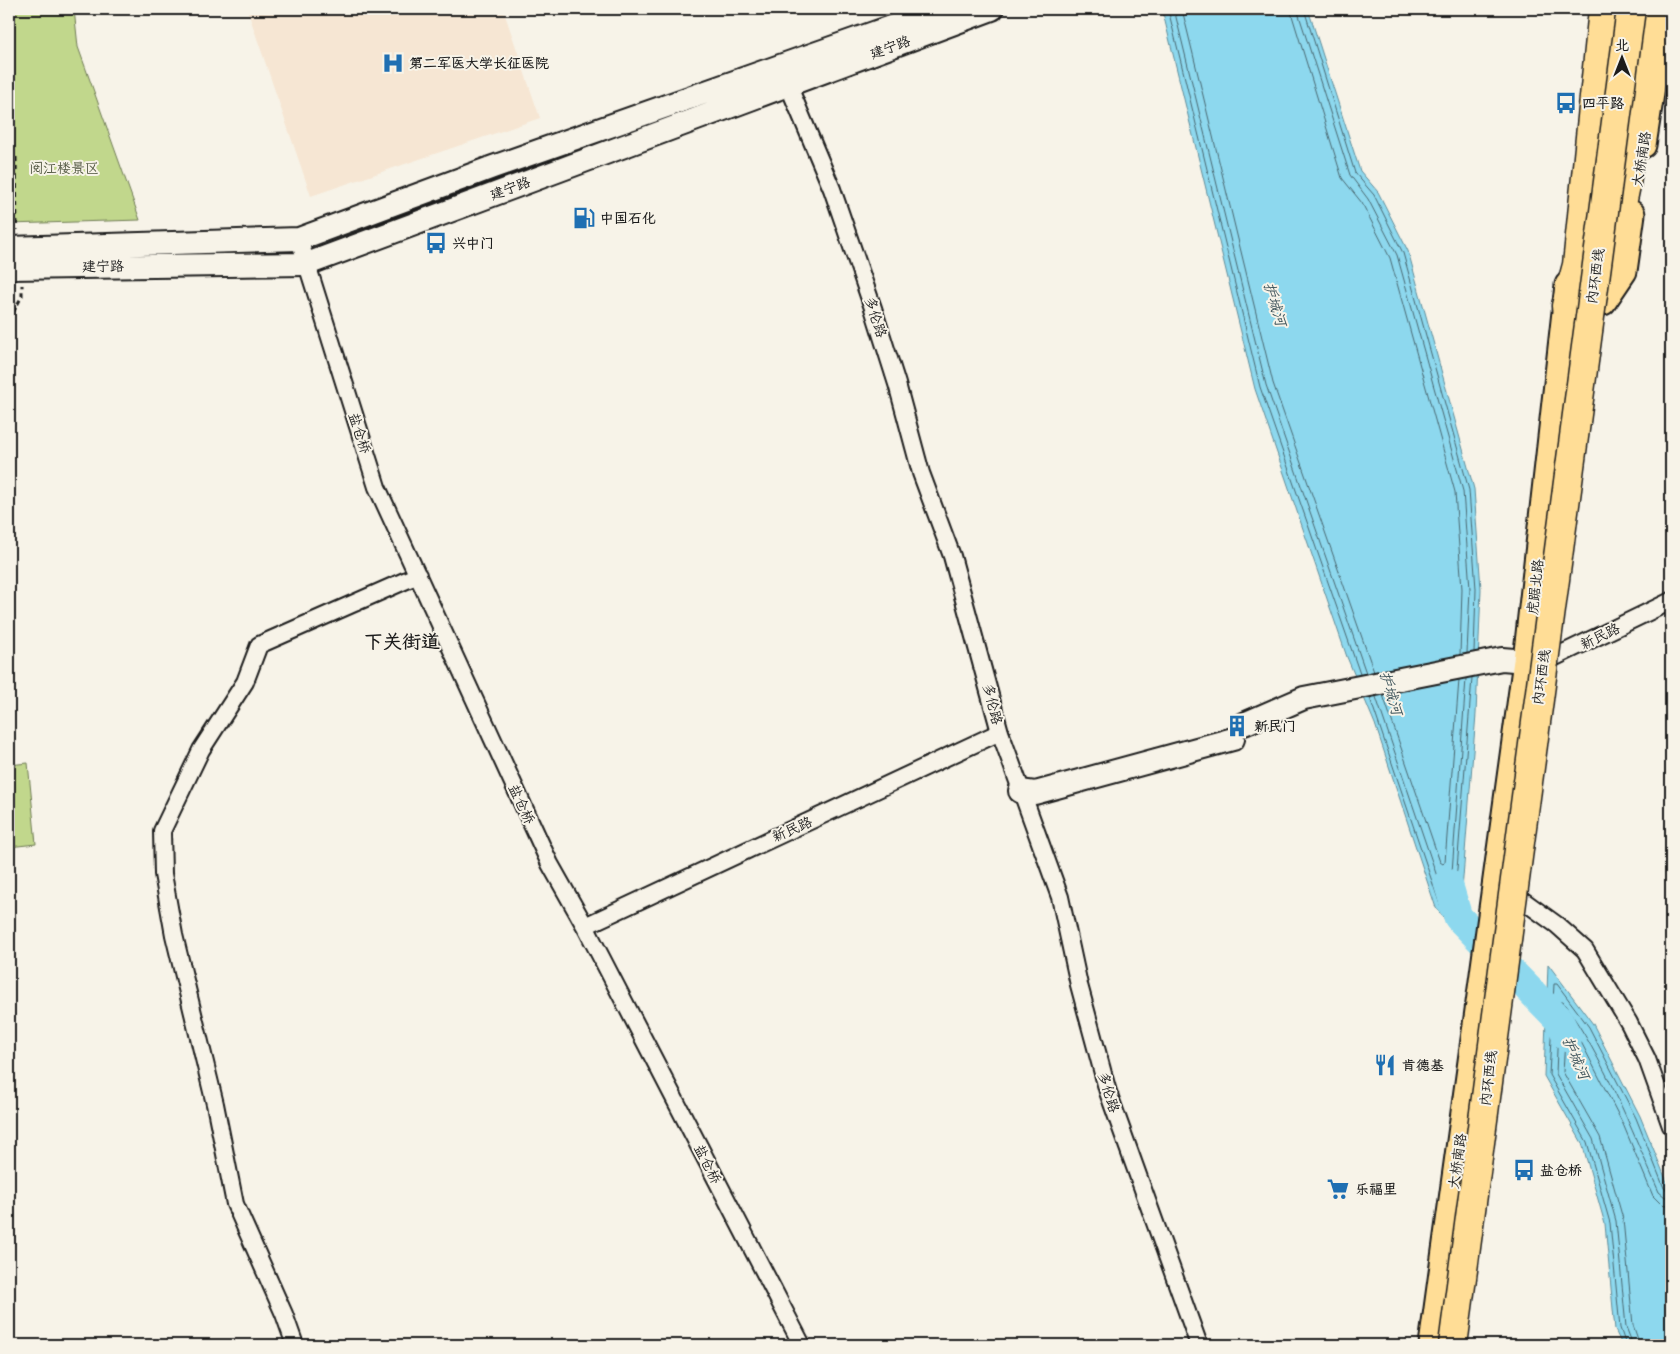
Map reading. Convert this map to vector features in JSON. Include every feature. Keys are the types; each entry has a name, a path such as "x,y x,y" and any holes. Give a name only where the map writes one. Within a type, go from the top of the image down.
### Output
{"highway":[{"path":"1566,306 1577,265 1603,9"},
{"name":"内环西线","path":"1442,1345 1618,9"},
{"name":"内环西线","path":"1453,1345 1631,9"},
{"path":"1602,303 1626,184 1646,9"}],"main road":[{"name":"建宁路","path":"14,258 307,264 784,75 942,9"},
{"name":"建宁路","path":"14,258 299,239 494,167 992,9"},
{"path":"1566,306 1578,143 1595,9"},
{"name":"大桥南路","path":"1602,303 1624,271 1664,9"},
{"path":"1464,1345 1516,925 1521,899 1539,660 1602,303"},
{"name":"虎踞北路","path":"1497,868 1539,660 1566,306"},
{"path":"1020,791 1035,793 1239,732 1304,698 1354,694 1484,669 1502,659 1539,660"},
{"name":"大桥南路","path":"1432,1345 1497,868"}],"street":[{"name":"多伦路","path":"784,75 832,189 873,308 897,384 921,473 952,556 1000,732 1060,897 1079,985 1108,1092 1199,1345"},
{"name":"盐仓桥","path":"299,239 377,487 550,864 585,926 802,1345"},
{"path":"295,1345 284,1314 235,1204 216,1104 174,935 163,874 162,831 201,750 245,682 259,645 418,575"},
{"name":"新民路","path":"1539,660 1671,601"},
{"name":"新民路","path":"585,926 1000,732"},
{"path":"1521,899 1558,925 1585,950 1629,1023 1647,1059 1671,1126"}],"path":[{"path":"9,155 16,155 14,258 22,296 9,320"}],"shaded area":[{"name":"第二军医大学长征医院","path":"247,9 503,9 540,118 311,196"}],"green space":[{"name":"阅江楼景区","path":"9,9 74,9 78,47 140,220 9,224"},
{"path":"28,763 36,844 9,847 9,765"}],"water":[{"path":"1162,9 1308,9 1360,171 1378,192 1408,251 1474,489 1481,589 1476,714 1459,928 1455,933 1436,908 1375,724 1347,657 1255,389"},
{"path":"1548,964 1593,1024 1640,1116 1671,1192 1671,1345 1622,1345 1615,1330 1605,1224 1582,1143 1544,1076"}],"waterway":[{"name":"护城河","path":"1448,883 1458,917 1559,1020 1568,1038"}],"place":[{"name":"第二军医大学长征医院","path":"393,63"},
{"name":"四平路","path":"1566,103"},
{"name":"中国石化","path":"584,218"},
{"name":"兴中门","path":"436,243"},
{"name":"新民门","path":"1237,726"},
{"name":"肯德基","path":"1385,1065"},
{"name":"盐仓桥","path":"1524,1170"},
{"name":"乐福里","path":"1338,1189"}],"district":[{"name":"下关街道","path":"402,641"}]}
